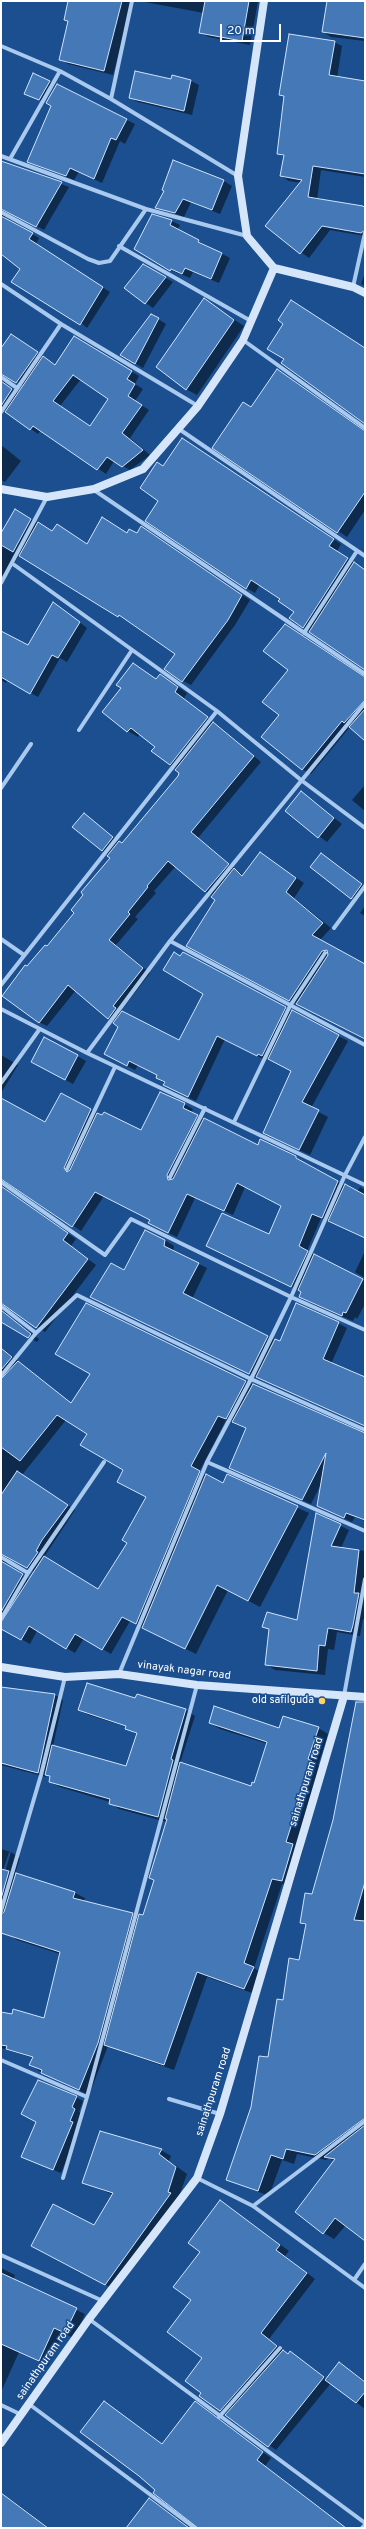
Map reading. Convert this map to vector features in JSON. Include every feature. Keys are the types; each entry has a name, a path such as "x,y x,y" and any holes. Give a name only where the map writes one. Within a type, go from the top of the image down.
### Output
{"street":[{"path":"111,99 132,1"},
{"path":"264,1 238,176 248,236 274,268 353,287 365,293"},
{"path":"1,46 60,71 111,99 238,176"},
{"path":"10,159 60,71"},
{"path":"1,156 146,209 248,236"},
{"path":"1,212 88,259 99,263 110,261 146,209"},
{"path":"353,287 365,233"},
{"path":"119,246 251,321"},
{"path":"1,489 47,497 94,489 143,469 198,406 243,340 274,268"},
{"path":"1,284 61,324 198,406"},
{"path":"1,412 61,324"},
{"path":"243,340 365,428"},
{"path":"1,377 17,388"},
{"path":"179,429 365,556"},
{"path":"94,489 365,674"},
{"path":"1,583 13,564 47,497"},
{"path":"304,633 357,551"},
{"path":"13,564 217,711 301,780 365,828"},
{"path":"79,730 132,650"},
{"path":"87,1053 170,941 365,703"},
{"path":"1,985 217,711"},
{"path":"1,788 31,744"},
{"path":"334,928 365,886"},
{"path":"1,939 24,955"},
{"path":"170,941 365,1045"},
{"path":"234,1122 290,1006 325,953"},
{"path":"1,1009 39,1030 206,1108 365,1185"},
{"path":"1,1083 39,1030"},
{"path":"67,1169 116,1067"},
{"path":"170,1177 206,1108"},
{"path":"119,1674 206,1462 251,1379 291,1297 345,1175 365,1137"},
{"path":"1,1182 105,1255 131,1219 291,1297 365,1330"},
{"path":"1,1376 36,1333 77,1295 251,1379 365,1430"},
{"path":"1,1306 36,1333"},
{"path":"1,1619 28,1573 104,1462"},
{"path":"206,1462 365,1531"},
{"path":"1,1557 28,1573"},
{"path":"344,1696 365,1579"},
{"name":"vinayak nagar road","path":"1,1667 66,1677 119,1674 197,1685 365,1697"},
{"path":"1,1911 41,1775 66,1677"},
{"path":"63,2178 87,2096 197,1685"},
{"name":"sainathpuram road","path":"1,2443 89,2319 196,2178 220,2114 344,1696"},
{"path":"1,2060 87,2096"},
{"path":"169,2099 220,2114"},
{"path":"253,2206 365,2121"},
{"path":"196,2178 253,2206 365,2288"},
{"path":"1,2255 103,2301"},
{"path":"354,2280 365,2264"},
{"path":"89,2319 365,2524 362,2528"},
{"path":"219,2417 280,2348"},
{"path":"29,2404 195,2528"},
{"path":"1,2406 22,2414"}],"building":[{"path":"68,1 122,1 104,71 59,60 68,21 64,20"},
{"path":"205,1 249,1 242,41 199,33"},
{"path":"327,1 365,1 365,38 322,32"},
{"path":"289,34 335,41 329,75 365,81 365,174 313,166 308,197 363,206 365,208 365,230 361,233 322,226 300,254 265,226 302,180 280,176 284,155 277,154 284,96 279,95"},
{"path":"135,71 171,79 172,75 191,80 184,111 129,98"},
{"path":"33,73 50,81 39,100 24,94"},
{"path":"57,84 127,119 116,140 111,138 94,179 70,168 66,176 27,162 51,106 46,103"},
{"path":"173,160 224,180 212,210 183,199 175,213 155,208 164,191 162,190"},
{"path":"1,161 62,182 36,227 1,209"},
{"path":"152,214 172,220 170,225 199,240 198,242 222,253 211,279 185,268 182,274 171,269 170,271 134,249"},
{"path":"1,216 33,233 29,239 103,287 80,325 11,282 20,269 1,254"},
{"path":"143,264 166,277 145,304 124,288"},
{"path":"204,298 234,320 186,390 156,367"},
{"path":"291,300 365,348 365,424 281,363 284,359 267,349 283,324 278,320"},
{"path":"151,314 159,318 135,364 120,355"},
{"path":"11,334 38,352 16,383 1,374 1,348"},
{"path":"74,336 132,371 127,379 135,384 128,396 142,405 122,433 143,450 122,467 107,457 97,470 33,426 30,430 5,412 43,356 55,365","holes":["73,375 108,399 90,426 53,401"]},
{"path":"277,369 365,431 365,492 337,533 212,448 243,402 251,407"},
{"path":"1,381 12,389 1,406"},
{"path":"182,438 334,539 329,546 348,558 303,628 289,618 294,612 278,601 280,599 251,580 246,589 145,521 158,501 140,488 157,462 163,466"},
{"path":"15,509 31,519 13,552 1,545 1,533"},
{"path":"102,517 127,533 129,529 137,533 141,526 242,595 228,620 182,682 164,669 175,654 119,615 118,617 19,556 38,522 52,531 57,524 87,544"},
{"path":"354,562 365,570 365,670 309,632"},
{"path":"53,602 80,622 58,658 52,655 30,694 1,677 1,631 28,645"},
{"path":"285,624 365,677 365,700 344,723 342,721 302,770 261,737 279,715 262,702 288,670 263,651"},
{"path":"133,663 156,679 160,674 178,687 175,692 208,717 170,765 151,751 155,747 131,728 127,732 102,712 121,688 116,685"},
{"path":"365,709 365,741 349,727"},
{"path":"213,722 254,756 191,832 229,864 205,892 168,861 147,886 148,887 128,912 130,914 109,940 143,968 113,1006 116,1008 108,1019 68,985 39,1023 2,996 25,965 27,966 45,945 47,946 74,913 71,910 83,895 81,892 110,858 107,856 119,841 122,843 178,776 179,773 175,770"},
{"path":"301,791 334,818 318,838 285,811"},
{"path":"84,813 113,837 102,851 72,827"},
{"path":"260,852 296,878 286,892 323,923 312,935 365,964 365,1039 296,1004 328,955 327,950 322,951 289,1001 186,946 215,900 211,897 234,868 242,876"},
{"path":"321,853 362,884 351,899 310,867"},
{"path":"174,952 180,956 183,952 286,1007 262,1056 258,1054 257,1056 217,1036 188,1097 163,1085 165,1082 156,1078 157,1075 129,1061 127,1066 104,1054 118,1027 113,1023 122,1011 179,1040 203,994 163,970"},
{"path":"292,1010 339,1035 302,1102 319,1110 299,1150 263,1133 291,1071 268,1059"},
{"path":"44,1037 78,1055 65,1080 31,1062"},
{"path":"160,1092 185,1103 183,1108 198,1115 167,1175 168,1180 173,1179 204,1118 258,1145 260,1139 296,1156 296,1158 338,1181 322,1218 312,1214 299,1246 308,1251 291,1287 206,1246 222,1213 269,1234 281,1206 237,1183 224,1211 187,1194 168,1233 148,1223 150,1220 95,1192 72,1227 1,1179 1,1098 45,1122 61,1093 91,1109 64,1168 67,1172 70,1170 97,1113 102,1115 104,1112 141,1130"},
{"path":"345,1184 365,1195 365,1238 328,1221"},
{"path":"1,1186 68,1233 63,1240 88,1259 36,1328 1,1303"},
{"path":"145,1230 165,1240 164,1246 199,1263 183,1293 268,1336 249,1374 90,1297 111,1263 124,1270"},
{"path":"314,1254 363,1279 346,1313 343,1312 342,1316 299,1297 301,1292 298,1290"},
{"path":"86,1303 246,1381 226,1419 218,1416 191,1466 200,1471 136,1624 122,1617 102,1650 75,1634 66,1649 29,1626 21,1640 1,1629 1,1622 44,1556 98,1589 127,1543 122,1540 146,1497 117,1482 123,1470 80,1445 87,1434 57,1415 20,1461 1,1447 1,1379 18,1361 71,1403 90,1374 55,1354"},
{"path":"296,1303 339,1322 323,1359 365,1377 365,1426 256,1377 275,1339 280,1341"},
{"path":"1,1310 31,1334 28,1338 1,1322"},
{"path":"1,1348 12,1357 1,1370"},
{"path":"253,1384 365,1433 365,1520 346,1513 344,1518 317,1506 326,1453 302,1500 229,1468 246,1428 232,1422"},
{"path":"17,1471 68,1505 42,1540 36,1551 38,1552 27,1568 1,1554 1,1495"},
{"path":"206,1474 223,1483 227,1474 298,1506 248,1601 217,1585 185,1649 142,1628"},
{"path":"316,1513 341,1524 331,1546 359,1550 354,1593 359,1593 351,1632 328,1628 325,1646 319,1645 317,1671 265,1665 269,1629 262,1627 267,1612 297,1620"},
{"path":"1,1561 23,1574 1,1612"},
{"path":"87,1683 135,1698 137,1694 186,1709 171,1759 173,1760 158,1817 109,1804 110,1799 49,1782 50,1776 45,1775 52,1745 126,1766 137,1733 125,1729 126,1726 78,1710"},
{"path":"1,1687 55,1694 38,1773 1,1763"},
{"path":"356,1702 365,1702 365,1882 354,1920 365,1921 365,2118 315,2155 286,2149 283,2159 271,2155 258,2191 226,2180 251,2107 259,2056 268,2057 277,1999 283,2000 289,1958 299,1960 306,1924 300,1923 305,1893 312,1894 333,1820"},
{"path":"214,1706 279,1728 283,1716 319,1727 308,1759 312,1761 286,1842 293,1844 282,1881 272,1879 244,1963 254,1967 244,1989 197,1972 164,2065 104,2045 139,1914 143,1915 154,1880 149,1878 167,1819 165,1819 180,1762 251,1786 252,1782 254,1783 267,1742 209,1723"},
{"path":"1,1869 9,1871 1,1899"},
{"path":"16,1873 75,1892 73,1898 133,1913 98,2043 79,2090 41,2073 42,2070 29,2065 33,2057 6,2049 7,2046 1,2045 1,2012 12,2014 13,2009 44,2018 60,1952 1,1933 1,1914 4,1912"},
{"path":"38,2080 77,2096 72,2107 75,2109 70,2121 73,2122 53,2170 21,2157 36,2122 21,2114"},
{"path":"365,2125 365,2241 335,2218 323,2234 295,2212 335,2159 324,2157"},
{"path":"100,2131 162,2149 159,2154 176,2167 168,2192 171,2193 105,2285 31,2246 53,2204 94,2225 113,2193 82,2183"},
{"path":"220,2200 280,2245 276,2250 307,2273 261,2333 277,2346 220,2411 199,2396 201,2393 185,2381 202,2358 167,2332 191,2300 173,2287 200,2252 188,2243"},
{"path":"1,2273 77,2308 65,2333 54,2328 39,2361 1,2344"},
{"path":"283,2350 288,2354 290,2351 324,2377 268,2447 225,2415"},
{"path":"339,2362 365,2382 365,2392 356,2403 325,2380"},
{"path":"104,2401 162,2444 195,2401 263,2452 257,2460 346,2528 198,2528 153,2493 155,2490 139,2476 80,2432"},
{"path":"1,2493 48,2528 1,2528"},
{"path":"149,2498 189,2528 126,2528"}],"place":[{"name":"old safilguda","path":"322,1701"}]}
